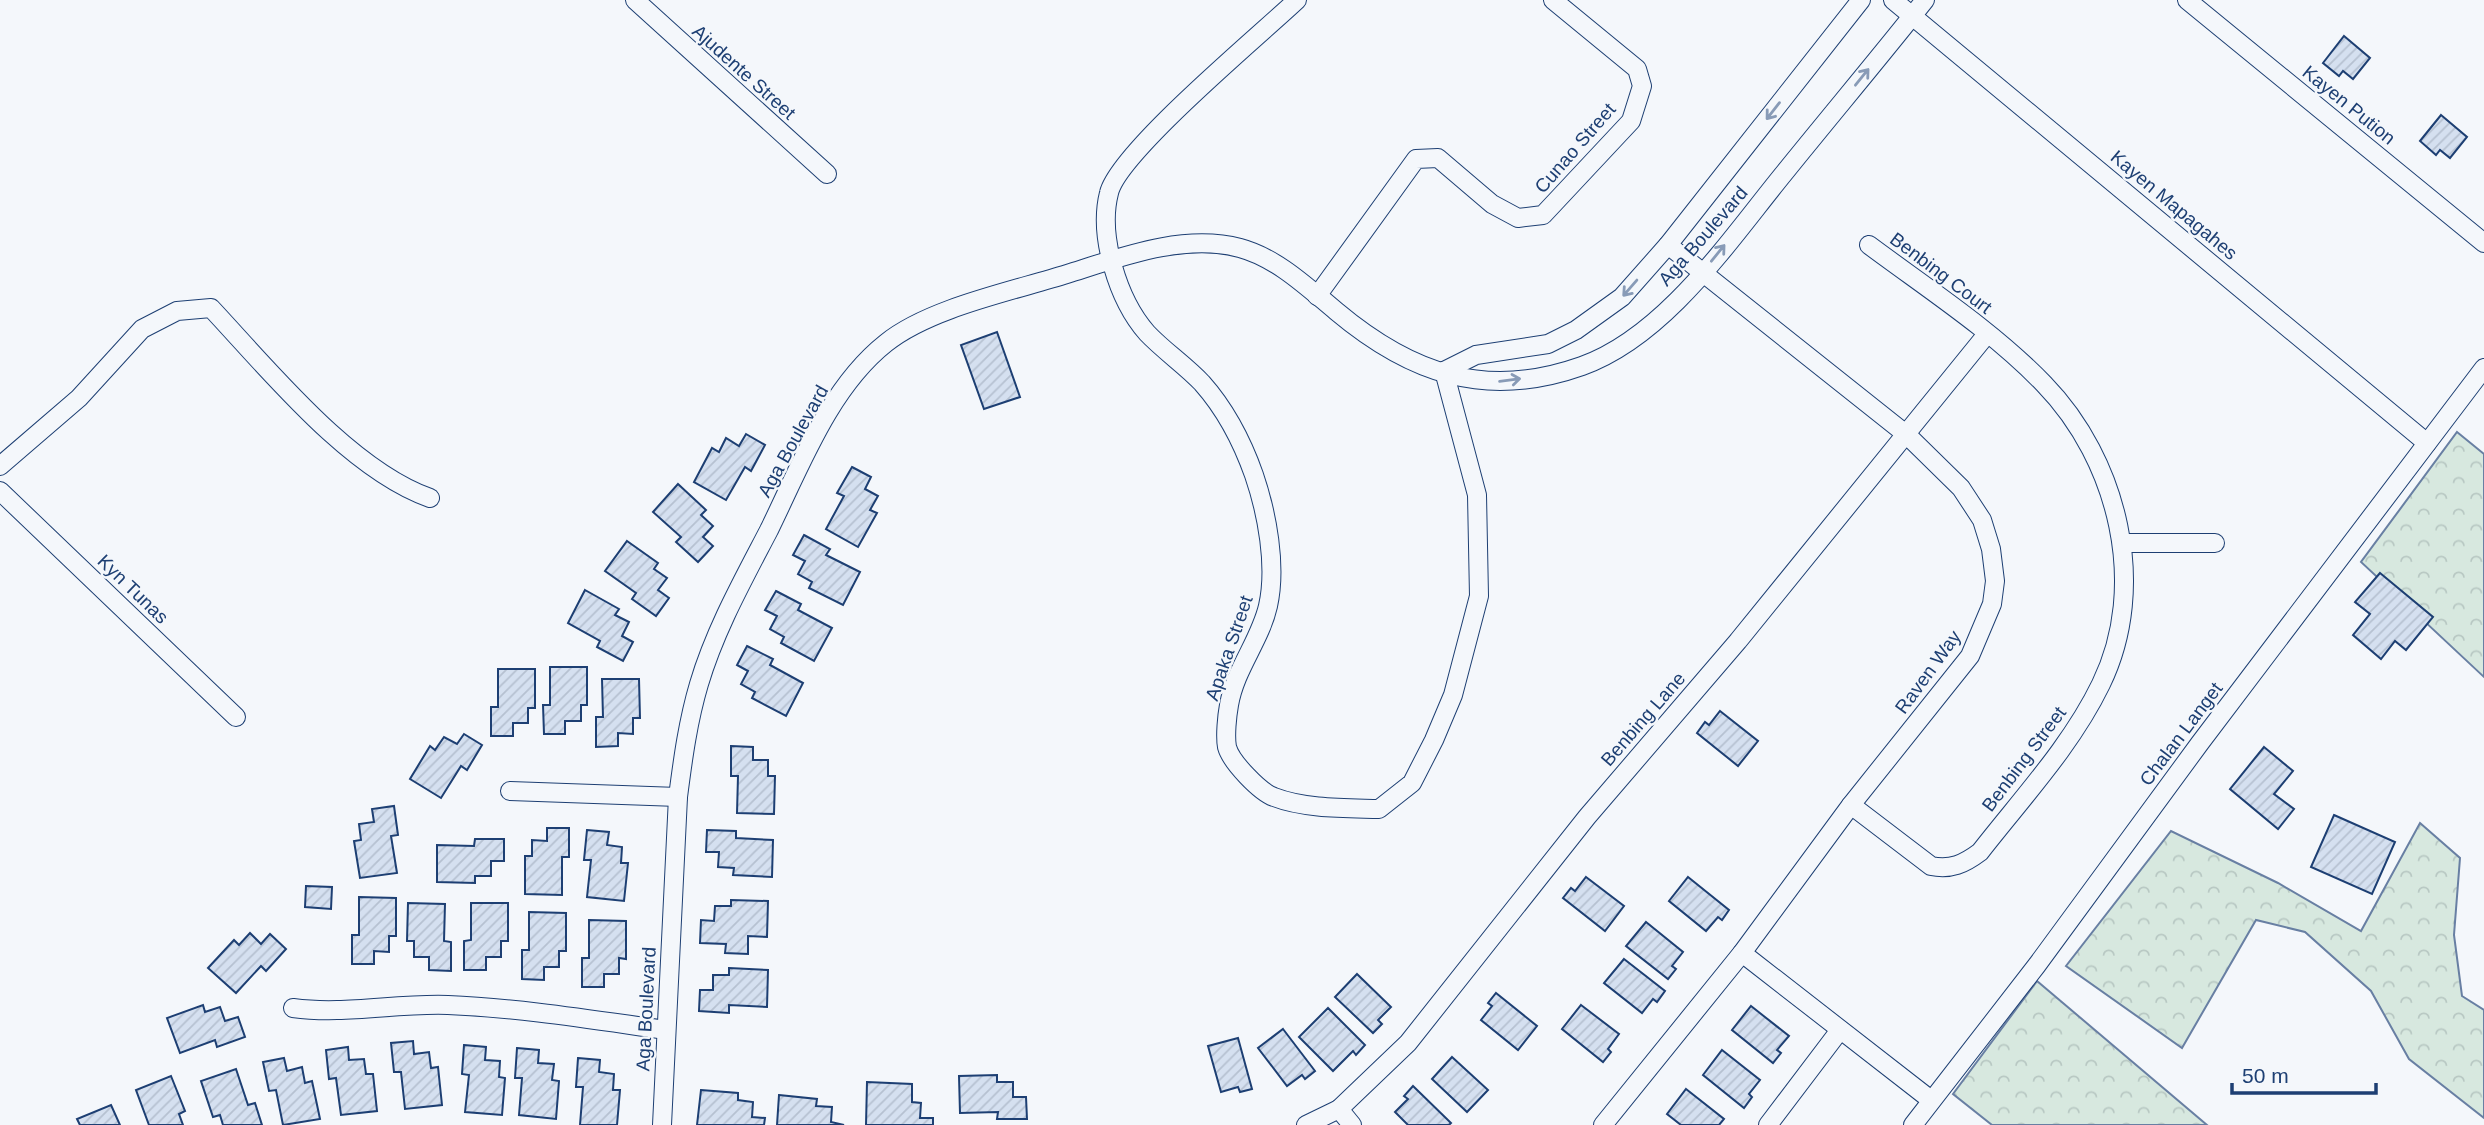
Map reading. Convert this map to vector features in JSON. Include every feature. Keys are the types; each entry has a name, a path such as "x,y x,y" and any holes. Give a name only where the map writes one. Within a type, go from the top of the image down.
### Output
{"street":[{"name":"Ajudente Street","path":"635,0 827,174"},
{"path":"1113,260 1106,209 1109,191 1119,172 1159,129 1297,0"},
{"name":"Cunao Street","path":"1317,296 1416,159 1438,158 1492,204 1518,218 1542,215 1630,121 1642,86 1637,69 1553,0"},
{"name":"Aga Boulevard","path":"1444,371 1476,355 1548,344 1576,330 1622,297 1668,244 1861,0"},
{"name":"Kayen Mapagahes","path":"1893,0 2427,443"},
{"name":"Aga Boulevard","path":"662,1125 678,797 691,716 711,648 807,454 834,406 883,345 911,326 1113,260 1183,244 1217,243 1244,249 1272,261 1397,356 1475,382 1506,382 1583,366 1620,347 1653,322 1702,274 1925,0"},
{"name":"Kayen Pution","path":"2187,0 2484,243"},
{"name":"Raven Way","path":"1603,1125 1742,953 1851,805 1970,656 1992,604 1994,581 1991,550 1982,520 1961,488 1907,435 1702,274 1668,244"},
{"name":"Benbing Court","path":"1869,245 1987,334"},
{"name":"Apaka Street","path":"1113,260 1128,303 1145,331 1201,382 1219,405 1238,433 1255,476 1263,505 1271,578 1268,607 1228,705 1227,748 1247,776 1272,797 1343,808 1379,809 1412,783 1453,695 1479,596 1479,537 1477,495 1444,371"},
{"path":"0,466 79,398 142,329 177,311 211,308 319,424 403,488 430,498"},
{"name":"Benbing Lane","path":"1306,1125 1339,1109 1408,1043 1587,817 1738,641 1987,334"},
{"name":"Benbing Street","path":"1851,805 1931,866 1945,869 1964,863 1980,852 2074,733 2102,682 2123,604 2123,543 2111,500 2088,445 2069,414 2044,384 1987,334"},
{"name":"Chalan Langet","path":"1913,1125 2037,965 2200,743 2484,368"},
{"name":"Kyn Tunas","path":"0,491 236,717"},
{"path":"2123,543 2215,543"},
{"path":"510,791 678,797"},
{"path":"1742,953 1931,1100"},
{"path":"293,1008 332,1011 401,1005 449,1005 517,1010 666,1030"},
{"path":"1768,1125 1840,1030"},
{"path":"1339,1109 1352,1125"}],"green space":[{"path":"2457,432 2484,454 2484,677 2361,562"},
{"path":"2420,823 2460,858 2454,935 2462,996 2484,1010 2484,1118 2409,1059 2371,991 2305,932 2256,920 2182,1048 2066,966 2171,831 2278,883 2361,931"},
{"path":"2037,981 2207,1125 1992,1125 1953,1094"}],"building":[{"path":"2344,36 2370,58 2353,79 2343,71 2339,76 2323,63"},
{"path":"2441,115 2467,137 2450,158 2440,150 2436,155 2420,141"},
{"path":"997,332 1020,397 984,409 961,345"},
{"path":"746,434 765,445 751,471 745,467 726,500 694,482 712,448 719,452 726,438 739,446"},
{"path":"852,467 871,477 865,489 878,496 870,510 877,513 858,547 826,529 844,496 837,493"},
{"path":"678,484 706,510 701,515 713,526 703,537 713,546 698,562 676,542 681,537 653,512"},
{"path":"804,535 830,549 826,555 860,572 843,605 809,588 812,582 798,574 805,561 793,555"},
{"path":"627,541 658,563 654,569 667,578 658,590 669,598 656,616 632,599 636,593 605,571"},
{"path":"2380,573 2433,617 2406,650 2395,641 2381,659 2353,635 2370,614 2355,602"},
{"path":"585,590 619,609 615,615 629,622 622,636 633,642 623,661 597,647 600,641 568,623"},
{"path":"776,591 801,604 798,610 832,628 814,661 781,643 784,637 770,629 777,616 765,610"},
{"path":"747,646 773,659 770,665 803,683 786,716 752,698 755,692 741,684 748,671 737,665"},
{"path":"550,667 587,667 587,705 581,705 581,721 565,721 565,734 544,734 543,705 550,705"},
{"path":"498,669 535,669 535,708 528,708 528,723 513,723 513,736 491,736 491,707 498,707"},
{"path":"602,679 639,679 640,718 633,718 633,734 618,733 618,746 596,747 596,717 603,717"},
{"path":"1720,711 1758,741 1738,766 1697,733 1705,722 1709,725"},
{"path":"464,734 482,745 467,770 461,766 441,798 410,779 430,746 435,750 444,737 457,744"},
{"path":"731,746 753,747 753,760 768,760 768,776 775,776 774,814 737,813 738,776 731,776"},
{"path":"2264,747 2293,771 2274,794 2294,809 2278,829 2230,789"},
{"path":"394,806 398,835 391,836 397,873 360,878 354,841 361,840 359,824 374,822 372,809"},
{"path":"2334,815 2395,842 2372,894 2311,867"},
{"path":"547,828 569,828 569,857 562,857 562,895 525,894 525,856 532,856 532,840 547,841"},
{"path":"587,830 609,832 607,845 622,847 621,863 628,863 624,901 587,897 591,860 584,860"},
{"path":"707,830 736,831 736,838 773,840 772,877 733,875 734,868 718,867 719,852 706,852"},
{"path":"475,839 504,839 504,861 491,861 491,876 475,876 475,883 437,882 437,845 474,846"},
{"path":"1586,877 1624,906 1605,931 1563,898 1571,888 1575,891"},
{"path":"1688,877 1729,910 1722,920 1718,917 1706,931 1669,901"},
{"path":"306,886 332,887 331,909 305,907"},
{"path":"359,897 396,898 396,936 389,936 389,952 374,951 374,964 352,964 352,935 359,935"},
{"path":"731,900 768,901 767,937 748,936 748,954 725,953 726,944 700,943 701,920 714,921 715,906 731,906"},
{"path":"408,903 445,904 444,941 451,942 451,971 429,970 429,957 414,957 414,941 407,941"},
{"path":"471,903 508,903 508,941 501,941 501,957 486,957 486,970 464,970 464,941 471,940"},
{"path":"529,912 566,913 566,951 559,951 559,967 544,967 544,980 522,979 522,950 529,950"},
{"path":"589,920 626,921 626,959 619,958 619,974 604,974 604,987 582,987 582,958 589,958"},
{"path":"1646,922 1683,952 1672,966 1676,969 1668,979 1626,946"},
{"path":"250,933 261,944 270,934 286,949 266,971 261,966 236,993 208,968 234,940 239,945"},
{"path":"1624,959 1665,991 1657,1002 1653,999 1642,1013 1604,983"},
{"path":"729,968 768,970 767,1007 729,1005 729,1013 699,1011 700,990 713,990 713,975 729,975"},
{"path":"1357,974 1391,1007 1378,1020 1382,1024 1373,1033 1335,997"},
{"path":"1496,993 1537,1026 1518,1050 1481,1020 1492,1006 1488,1003"},
{"path":"203,1005 205,1012 220,1007 225,1021 238,1017 245,1037 217,1047 215,1040 180,1053 167,1018"},
{"path":"1581,1005 1619,1034 1608,1049 1611,1052 1603,1062 1562,1029"},
{"path":"1751,1006 1789,1036 1777,1050 1781,1053 1773,1063 1732,1030"},
{"path":"1328,1008 1365,1045 1356,1055 1353,1051 1333,1071 1299,1037"},
{"path":"1283,1029 1315,1071 1305,1079 1302,1075 1287,1086 1258,1048"},
{"path":"1238,1038 1252,1089 1240,1092 1238,1087 1221,1092 1208,1046"},
{"path":"413,1041 414,1054 429,1052 431,1068 438,1067 442,1105 405,1109 401,1072 394,1072 391,1043"},
{"path":"464,1045 486,1047 485,1060 500,1061 499,1077 505,1078 502,1115 465,1112 469,1075 462,1074"},
{"path":"348,1047 349,1060 364,1059 366,1074 373,1074 377,1111 341,1115 336,1078 329,1079 326,1050"},
{"path":"517,1048 539,1050 538,1063 554,1064 552,1080 559,1081 556,1119 519,1115 522,1078 515,1078"},
{"path":"1722,1050 1760,1080 1749,1094 1752,1097 1744,1108 1703,1075"},
{"path":"1452,1057 1488,1090 1467,1112 1432,1079"},
{"path":"284,1058 287,1071 302,1067 305,1083 312,1081 320,1119 283,1125 276,1090 269,1091 263,1062"},
{"path":"578,1058 600,1060 599,1072 614,1074 613,1090 620,1090 617,1125 580,1125 583,1087 576,1087"},
{"path":"236,1069 248,1105 255,1103 262,1125 223,1125 220,1115 213,1117 201,1081"},
{"path":"997,1075 997,1082 1013,1082 1013,1097 1026,1097 1027,1119 997,1119 998,1112 960,1113 959,1076"},
{"path":"171,1076 185,1111 179,1114 183,1125 149,1125 136,1090"},
{"path":"867,1082 912,1084 912,1102 921,1103 920,1118 933,1118 933,1125 866,1125"},
{"path":"1413,1086 1451,1123 1449,1125 1408,1125 1395,1112 1408,1099 1404,1096"},
{"path":"1686,1089 1724,1119 1719,1125 1681,1125 1667,1114"},
{"path":"701,1090 738,1093 738,1100 753,1102 752,1117 765,1118 764,1125 697,1125"},
{"path":"779,1095 817,1099 816,1106 832,1107 831,1122 844,1125 777,1125"},
{"path":"111,1105 120,1125 80,1125 77,1119"}]}
